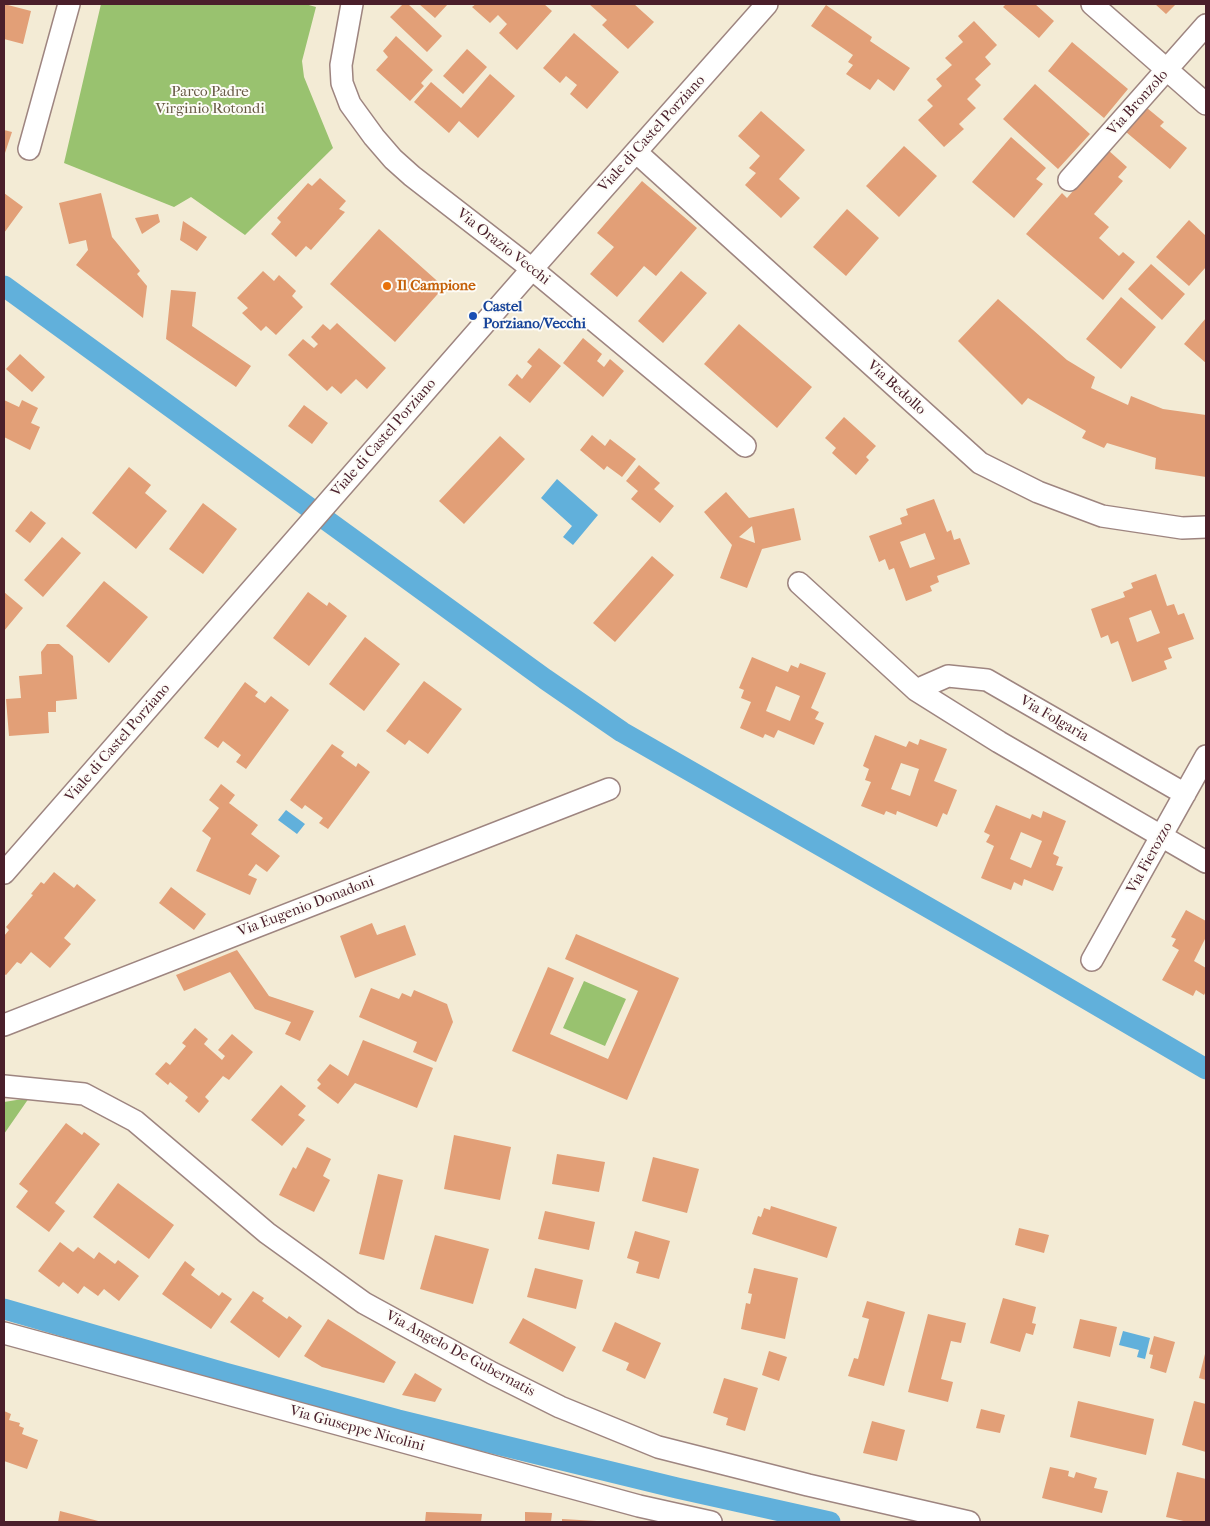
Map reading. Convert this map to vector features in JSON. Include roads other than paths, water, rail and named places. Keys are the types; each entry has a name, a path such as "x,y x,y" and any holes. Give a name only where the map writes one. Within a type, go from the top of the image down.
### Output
{"street":[{"path":"29,149 69,4"},
{"name":"Via Orazio Vecchi","path":"352,4 341,71 344,91 357,115 374,138 404,169 532,269 745,446"},
{"name":"Viale di Castel Porziano","path":"4,873 532,269 767,4"},
{"path":"1092,4 1206,104"},
{"name":"Via Bronzolo","path":"1069,180 1206,25"},
{"name":"Via Bedollo","path":"636,152 980,464 1038,492 1102,516 1182,528 1206,527"},
{"path":"799,583 916,690 999,742 1206,862"},
{"name":"Via Folgaria","path":"916,690 948,676 987,680 1185,794"},
{"name":"Via Fierozzo","path":"1092,960 1205,759"},
{"name":"Via Eugenio Donadoni","path":"4,1025 609,789"},
{"name":"Via Angelo De Gubernatis","path":"4,1086 84,1094 136,1121 268,1233 364,1303 492,1373 560,1407 658,1447 808,1485 970,1522"},
{"name":"Via Giuseppe Nicolini","path":"4,1332 639,1506 711,1522"}],"water":[{"path":"557,479 598,515 573,545 563,537 572,526 541,498"},
{"path":"286,810 305,824 297,834 278,820"},
{"path":"1123,1331 1150,1338 1145,1359 1137,1357 1139,1350 1119,1345"}],"waterway":[{"path":"4,286 545,679 622,732 1206,1069"},
{"path":"4,1309 225,1373 398,1420 677,1488 830,1522"}],"place":[{"name":"Il Campione","path":"387,286"},
{"name":"Castel Porziano/Vecchi","path":"473,316"}],"park label":[{"name":"Parco Padre Virginio Rotondi","path":"210,100"}]}
